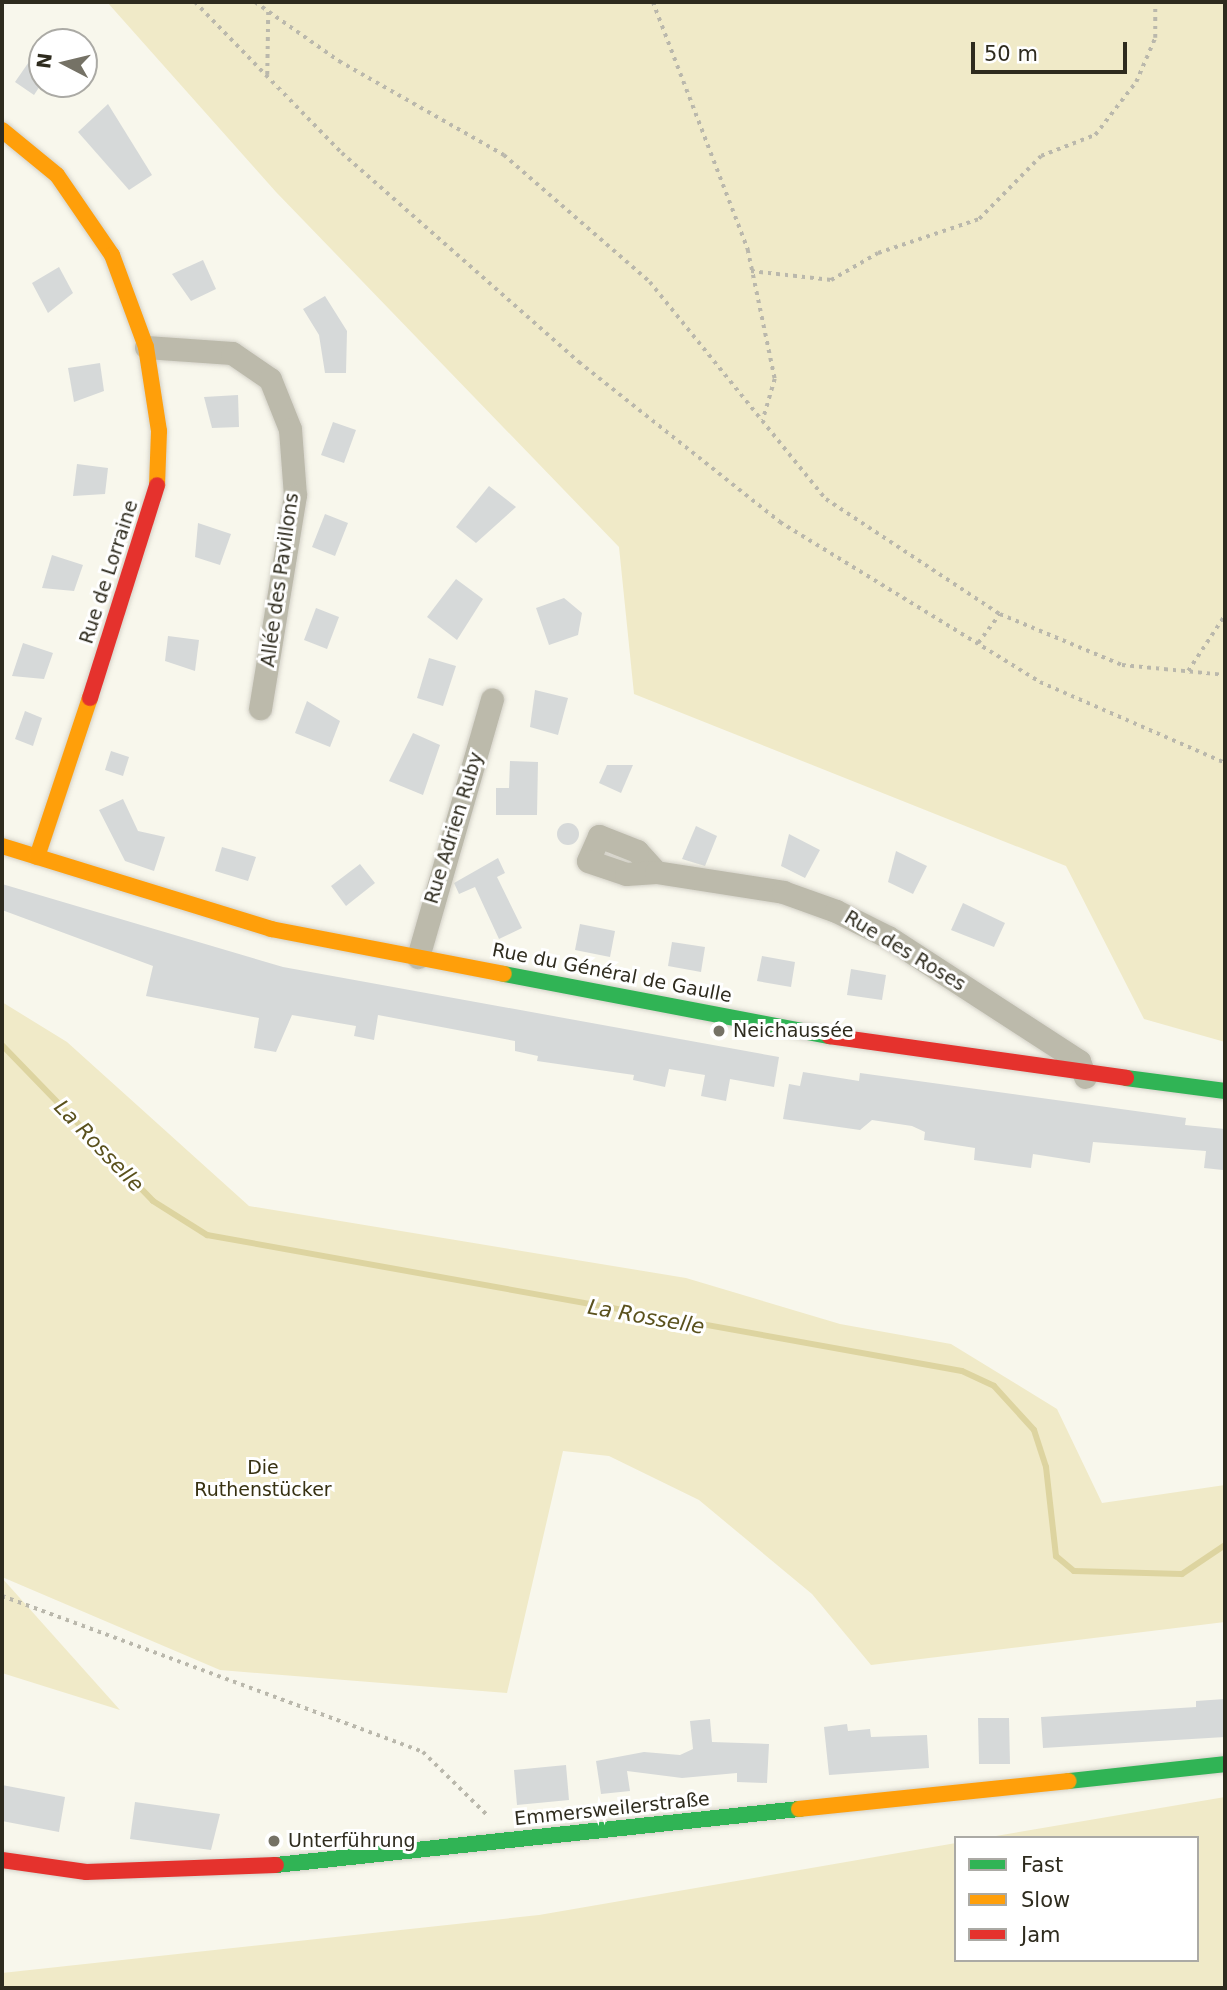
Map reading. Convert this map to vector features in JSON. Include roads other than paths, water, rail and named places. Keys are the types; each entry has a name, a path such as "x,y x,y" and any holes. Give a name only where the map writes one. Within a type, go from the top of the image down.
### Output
{"main road":[{"name":"Rue de Lorraine","path":"2,130 57,175 112,255 146,347 159,431 156,497 37,857"},
{"name":"Rue du Général de Gaulle","path":"2,846 271,929 868,1043 1085,1077 1225,1091"},
{"name":"Emmersweilerstraße","path":"2,1860 151,1874 514,1840 1225,1764"}],"street":[{"name":"Allée des Pavillons","path":"146,347 232,353 270,379 290,429 295,495 260,708"},
{"name":"Rue Adrien Ruby","path":"418,957 492,699"},
{"name":"Rue des Roses","path":"656,872 783,892 836,911 888,937 1079,1061 1085,1077"}],"waterway":[{"name":"La Rosselle","path":"2,1045 153,1201 207,1235 962,1371 994,1386 1034,1430 1046,1467 1056,1556 1074,1571 1182,1574 1225,1545"}],"place":[{"name":"Neichaussée","path":"719,1031"},
{"name":"Unterführung","path":"274,1841"}],"park label":[{"name":"Die Ruthenstücker","path":"263,1479"}]}
